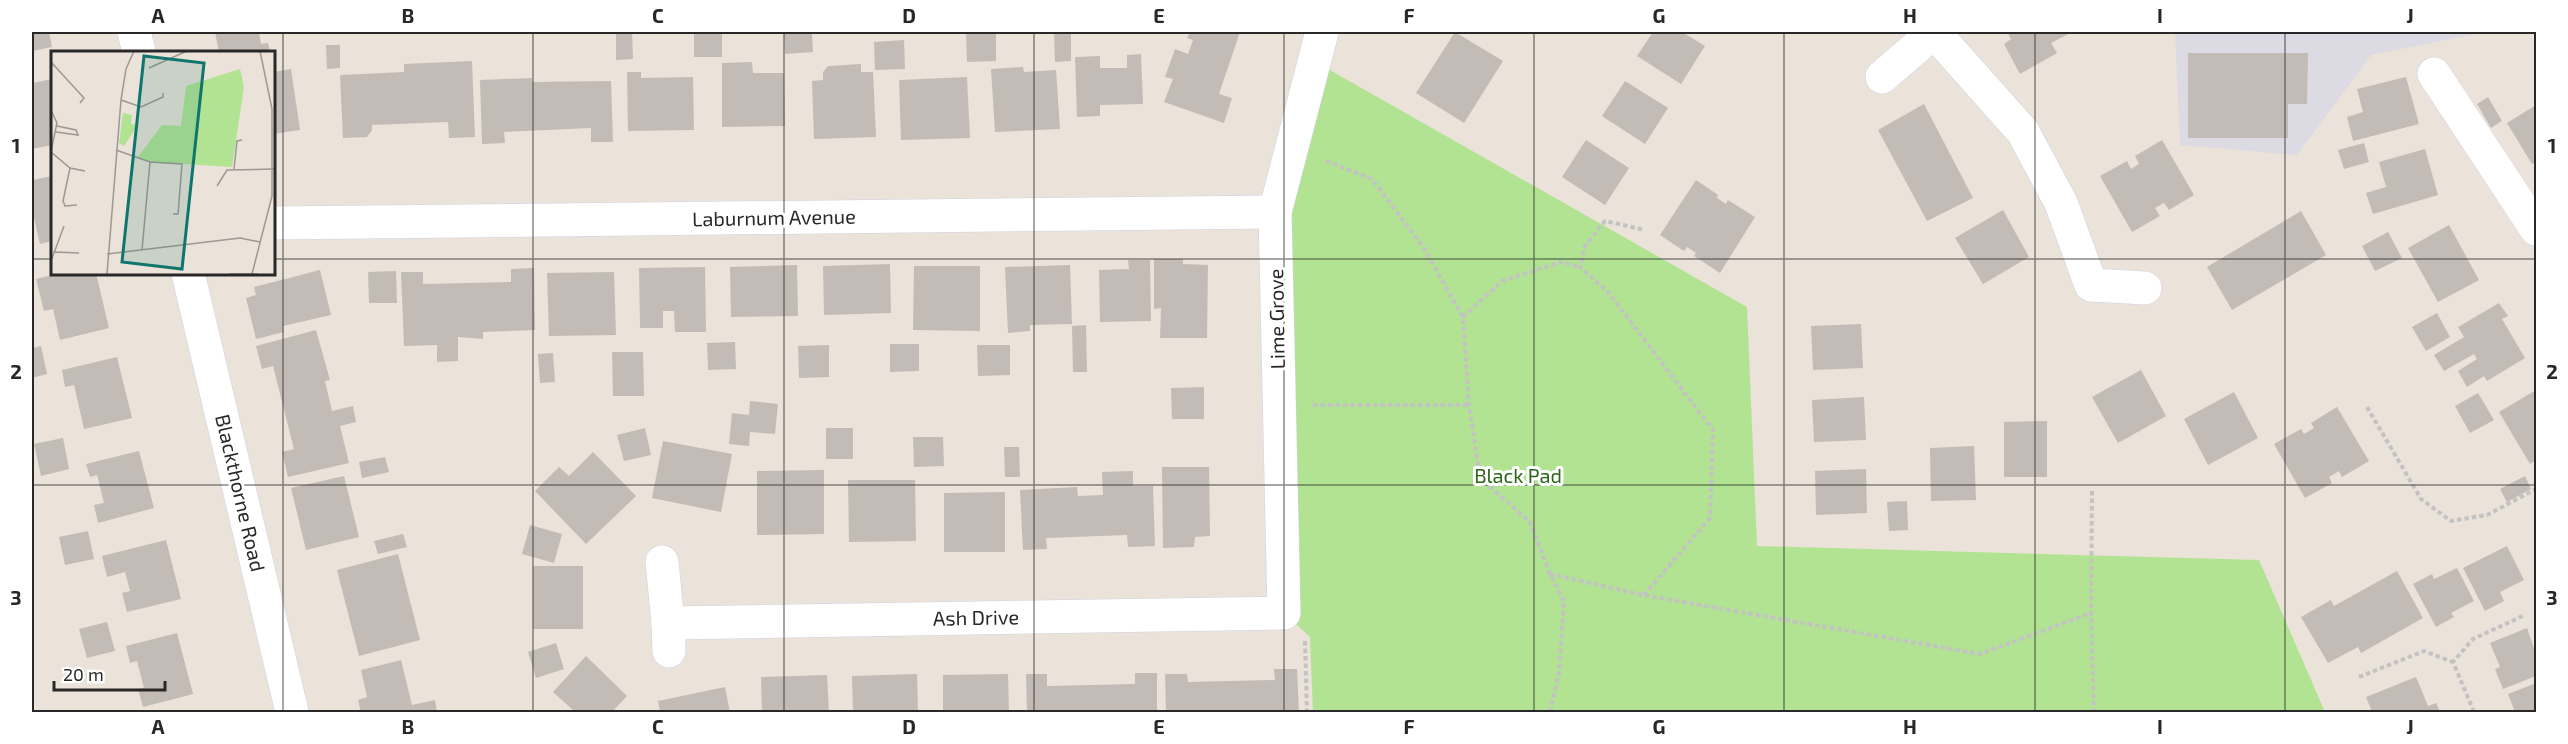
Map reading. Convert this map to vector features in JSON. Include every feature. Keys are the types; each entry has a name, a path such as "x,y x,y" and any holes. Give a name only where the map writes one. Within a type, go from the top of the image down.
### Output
{"street":[{"path":"134,32 139,51"},
{"name":"Lime Grove","path":"1284,613 1275,212 1322,32"},
{"path":"1882,77 1934,32 2023,132 2061,203 2080,289 2145,288"},
{"path":"2434,74 2536,229"},
{"name":"Laburnum Avenue","path":"274,223 1275,212"},
{"name":"Blackthorne Road","path":"188,274 292,712"},
{"name":"Ash Drive","path":"662,562 668,637 1284,613"}],"path":[{"path":"1291,148 1372,179 1424,248 1463,317 1469,405 1480,478 1530,522 1564,601 1559,673 1550,712"},
{"path":"1580,267 1585,246 1605,220 1645,230"},
{"path":"1463,317 1502,281 1561,262 1580,267 1608,292 1713,430 1710,518 1643,595"},
{"path":"1279,405 1469,405"},
{"path":"2367,407 2421,499 2451,521 2487,515 2536,489"},
{"path":"2092,491 2091,613 2094,712"},
{"path":"1551,574 1643,595 1980,654 2091,613"},
{"path":"1284,613 1305,640 1307,712"},
{"path":"2454,662 2473,639 2525,615"},
{"path":"2359,677 2424,651 2454,662 2474,712"}],"shaded area":[{"path":"2175,32 2485,32 2371,55 2297,155 2180,145"}],"green space":[{"name":"Black Pad","path":"1314,61 1747,307 1757,546 2259,560 2325,712 1313,712 1310,637 1284,613 1275,212"}],"building":[{"path":"32,32 49,32 52,47 32,51"},
{"path":"215,32 259,32 261,44 268,43 270,51 219,51"},
{"path":"616,32 632,32 633,59 616,60"},
{"path":"694,32 722,32 722,57 694,57"},
{"path":"784,32 812,32 813,52 785,54"},
{"path":"966,32 996,32 996,61 967,62"},
{"path":"1054,32 1071,32 1071,61 1055,62"},
{"path":"1190,32 1240,32 1219,94 1232,98 1224,123 1164,102 1173,79 1165,77 1175,49 1188,54 1193,40 1187,38"},
{"path":"1455,32 1503,61 1464,123 1416,93"},
{"path":"1653,32 1682,32 1705,46 1681,84 1637,56"},
{"path":"2007,32 2072,32 2051,43 2057,53 2020,74 2004,44 2011,39"},
{"path":"904,40 905,69 875,70 874,42"},
{"path":"326,45 340,45 340,68 327,69"},
{"path":"2188,53 2308,53 2307,104 2288,104 2288,138 2188,138"},
{"path":"1141,54 1143,104 1100,105 1100,116 1077,117 1075,57 1100,56 1100,68 1127,68 1127,55"},
{"path":"472,61 475,137 449,138 448,122 372,125 372,130 367,137 343,138 340,75 404,72 404,64"},
{"path":"752,62 753,73 784,73 785,126 722,127 722,63"},
{"path":"861,64 861,72 873,72 876,137 814,139 812,81 823,80 823,72 828,66"},
{"path":"1023,67 1024,72 1056,70 1060,129 995,132 991,69"},
{"path":"291,69 300,130 274,134 274,72"},
{"path":"627,72 641,72 641,78 693,77 694,130 628,131"},
{"path":"967,77 970,138 901,140 899,80"},
{"path":"2406,77 2419,124 2353,141 2347,117 2363,112 2357,89"},
{"path":"532,78 532,82 611,81 613,142 591,142 591,128 504,132 505,143 482,144 480,80"},
{"path":"51,79 51,145 32,149 32,83"},
{"path":"1625,81 1668,108 1645,144 1602,116"},
{"path":"2488,97 2502,121 2491,128 2477,104"},
{"path":"1924,104 1973,198 1927,221 1878,130"},
{"path":"2536,105 2536,162 2532,164 2507,123"},
{"path":"1586,140 1629,168 1605,205 1562,177"},
{"path":"2162,140 2194,195 2169,210 2164,203 2155,208 2160,216 2132,232 2100,176 2127,161 2131,169 2139,164 2135,156"},
{"path":"2364,143 2369,162 2344,169 2338,150"},
{"path":"2425,149 2438,195 2373,214 2366,193 2386,187 2379,162"},
{"path":"51,176 51,241 40,244 32,209 32,180"},
{"path":"1696,180 1718,195 1717,198 1726,204 1728,200 1755,217 1720,273 1694,256 1696,253 1687,247 1684,251 1660,235"},
{"path":"2003,210 2029,257 1983,284 1955,238"},
{"path":"2301,211 2326,255 2232,310 2207,267"},
{"path":"2449,225 2479,280 2438,302 2408,248"},
{"path":"2388,232 2402,258 2375,271 2362,246"},
{"path":"1154,259 1183,259 1183,264 1208,265 1207,338 1160,338 1161,308 1154,309"},
{"path":"1128,260 1150,260 1151,321 1100,322 1099,270 1129,269"},
{"path":"890,264 891,313 824,315 823,266"},
{"path":"797,265 798,316 731,317 730,267"},
{"path":"1070,265 1072,324 1030,325 1030,331 1008,333 1005,267"},
{"path":"914,266 980,266 980,331 913,330"},
{"path":"705,267 706,332 675,332 674,311 663,311 663,328 640,328 639,268"},
{"path":"534,268 535,330 483,332 483,339 458,337 458,361 437,362 437,345 404,346 401,272 423,272 423,284 511,282 511,269"},
{"path":"320,270 331,315 283,326 284,332 256,339 246,298 256,295 254,287"},
{"path":"396,271 397,303 369,303 368,272"},
{"path":"614,272 616,335 549,336 547,273"},
{"path":"58,274 96,274 109,328 60,340 53,309 44,311 36,279"},
{"path":"2499,303 2508,316 2502,319 2525,358 2487,381 2484,376 2467,387 2458,371 2477,359 2474,354 2444,371 2434,355 2464,337 2458,327"},
{"path":"2437,313 2450,337 2426,351 2412,327"},
{"path":"1861,324 1863,368 1813,370 1811,326"},
{"path":"1086,325 1087,372 1073,372 1072,326"},
{"path":"316,330 330,380 325,381 332,411 353,406 356,422 340,426 349,463 288,477 282,452 294,449 273,366 262,369 256,346"},
{"path":"735,342 736,369 708,370 707,343"},
{"path":"890,344 919,344 919,371 890,372"},
{"path":"829,345 829,377 799,378 798,346"},
{"path":"977,345 1010,345 1010,375 978,376"},
{"path":"41,346 47,374 32,378 32,348"},
{"path":"612,352 643,352 644,396 613,396"},
{"path":"553,353 555,382 540,383 538,354"},
{"path":"117,357 132,418 84,429 74,385 65,387 62,370"},
{"path":"2141,370 2166,416 2118,443 2092,397"},
{"path":"1204,387 1204,419 1172,419 1171,388"},
{"path":"2536,390 2536,460 2530,464 2499,412"},
{"path":"2234,392 2258,438 2208,465 2184,419"},
{"path":"2478,393 2494,420 2470,433 2455,406"},
{"path":"1864,397 1866,440 1814,442 1812,400"},
{"path":"750,401 778,404 775,434 750,432 749,446 729,444 732,413 749,415"},
{"path":"2337,407 2369,461 2342,477 2339,471 2329,477 2332,483 2305,498 2274,444 2301,429 2304,434 2314,428 2311,423"},
{"path":"2047,421 2047,477 2004,477 2004,422"},
{"path":"645,428 651,455 624,461 617,435"},
{"path":"826,428 853,428 853,459 826,459"},
{"path":"913,437 943,437 944,466 914,467"},
{"path":"63,438 69,469 41,476 34,444"},
{"path":"663,441 732,454 721,512 652,498"},
{"path":"1974,446 1976,500 1931,501 1930,448"},
{"path":"1004,447 1019,447 1020,477 1005,477"},
{"path":"139,451 154,508 98,523 94,505 104,503 97,475 90,477 86,464"},
{"path":"593,452 636,496 586,544 535,491 559,467 569,476"},
{"path":"385,457 389,472 362,478 359,462"},
{"path":"1162,467 1209,467 1210,536 1195,537 1194,547 1163,548"},
{"path":"1866,469 1867,513 1816,515 1815,471"},
{"path":"824,470 824,534 757,535 757,471"},
{"path":"1133,471 1133,486 1153,486 1155,546 1128,547 1127,535 1046,538 1047,549 1023,550 1020,490 1077,487 1078,496 1103,495 1102,472"},
{"path":"344,476 359,537 306,550 291,488"},
{"path":"2525,476 2531,489 2507,502 2500,489"},
{"path":"848,480 915,480 916,541 849,542"},
{"path":"1005,492 1005,552 944,552 944,493"},
{"path":"1907,501 1908,530 1889,531 1887,502"},
{"path":"530,525 562,534 554,563 522,554"},
{"path":"88,531 94,559 65,565 59,537"},
{"path":"403,534 407,547 378,554 374,541"},
{"path":"166,540 181,599 127,612 122,593 130,591 125,572 107,577 102,556"},
{"path":"2507,546 2524,580 2500,592 2504,601 2485,611 2463,568"},
{"path":"398,554 420,640 359,656 337,570"},
{"path":"533,566 583,566 583,629 533,629"},
{"path":"2457,568 2474,601 2451,613 2454,617 2436,627 2413,584 2432,574 2434,579"},
{"path":"2397,571 2423,618 2361,653 2358,647 2328,663 2301,617 2331,600 2334,606"},
{"path":"107,622 115,651 87,658 79,629"},
{"path":"2527,628 2536,654 2536,676 2503,689 2495,669 2500,667 2490,643"},
{"path":"177,633 193,694 143,707 138,689 144,688 137,661 130,663 126,646"},
{"path":"556,643 564,669 536,678 528,652"},
{"path":"586,656 627,696 612,712 575,712 553,692"},
{"path":"401,660 412,705 435,700 437,712 361,712 358,700 367,697 361,670"},
{"path":"1274,669 1297,669 1299,712 1166,712 1165,674 1187,674 1188,682 1275,680"},
{"path":"1135,673 1157,673 1157,712 1027,712 1026,674 1047,674 1047,686 1135,684"},
{"path":"917,674 918,712 853,712 852,676"},
{"path":"1008,674 1009,712 943,712 943,675"},
{"path":"827,675 829,712 762,712 761,677"},
{"path":"2416,677 2428,706 2436,703 2440,712 2372,712 2366,697"},
{"path":"2536,683 2536,712 2515,712 2508,694"},
{"path":"725,687 730,712 660,712 658,701"}]}
